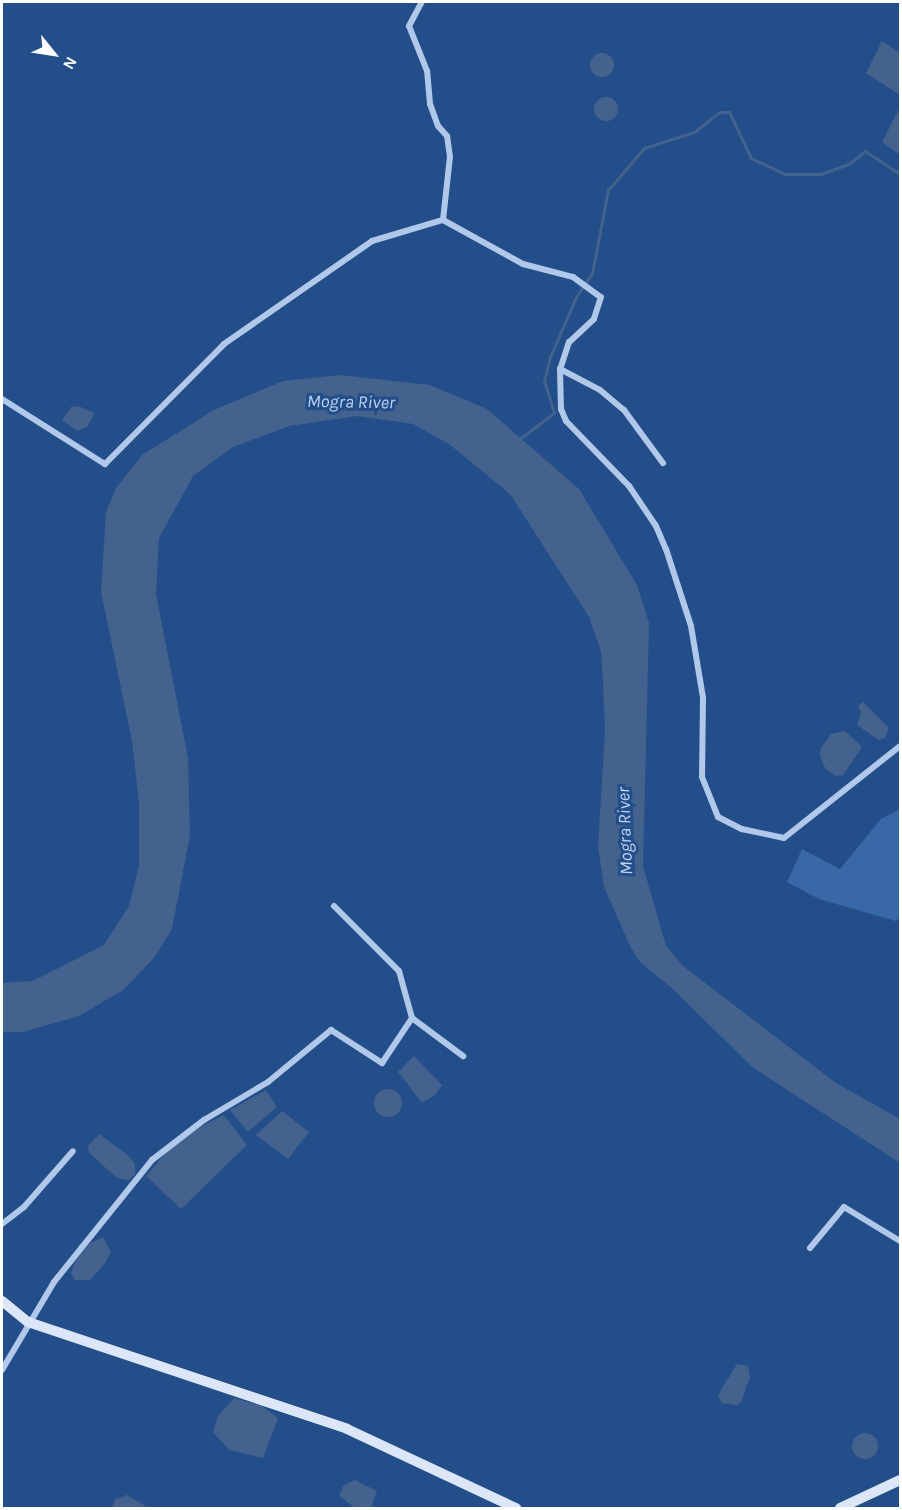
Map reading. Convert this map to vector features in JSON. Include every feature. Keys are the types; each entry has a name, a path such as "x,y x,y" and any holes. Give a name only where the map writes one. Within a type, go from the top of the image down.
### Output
{"street":[{"path":"422,2 409,26 427,71 430,104 438,126 447,136 450,157 443,220"},
{"path":"2,399 105,464 224,344 372,241 443,220 523,264 573,277 601,297 594,319 569,342 560,369 561,408 566,421 628,486 656,526 666,549 691,626 703,698 702,777 718,817 742,829 784,838 900,746"},
{"path":"560,369 600,390 624,410 663,463"},
{"path":"334,906 399,971 412,1018 463,1056"},
{"path":"2,1370 28,1322 84,1240 118,1206 152,1160 180,1137 268,1082 331,1030 382,1063 412,1018"},
{"path":"2,1224 24,1207 73,1151"},
{"path":"810,1248 844,1207 900,1241"},
{"path":"2,1301 28,1322 347,1429 516,1509"},
{"path":"840,1509 900,1480"}],"shaded area":[{"path":"900,809 900,917 896,921 819,899 787,882 802,849 840,869 881,819"}],"water":[{"path":"882,41 900,53 900,95 866,73"},
{"path":"597,53 607,53 614,60 614,70 607,77 597,77 590,70 590,60"},
{"path":"606,97 611,98 617,104 617,114 611,120 606,121 601,120 595,114 594,109 595,104 601,98"},
{"path":"900,107 900,155 882,142"},
{"name":"Mogra River","path":"340,375 430,385 487,409 579,489 637,585 649,623 643,866 666,946 683,966 836,1083 900,1119 900,1163 752,1067 674,990 640,962 631,948 604,887 598,846 605,731 603,683 601,651 589,617 510,494 449,444 413,424 357,416 289,426 233,447 193,476 159,538 156,594 188,758 190,835 172,929 154,958 123,990 79,1016 23,1032 2,1032 2,983 33,981 104,945 129,906 139,866 139,803 132,741 101,592 106,512 116,488 142,455 214,410 283,381"},
{"path":"78,406 95,413 87,427 77,431 62,420 71,407"},
{"path":"863,702 889,728 885,738 879,740 857,725 861,713 858,706"},
{"path":"845,731 862,747 843,775 835,776 825,768 820,756 821,748 831,734"},
{"path":"414,1056 442,1085 434,1096 422,1103 398,1072"},
{"path":"388,1089 398,1093 402,1103 398,1113 388,1117 378,1113 374,1103 378,1093"},
{"path":"266,1090 277,1107 248,1132 230,1110"},
{"path":"282,1111 309,1132 288,1159 256,1135"},
{"path":"224,1115 247,1145 181,1209 146,1176 166,1152 198,1128"},
{"path":"99,1134 128,1155 135,1164 135,1175 129,1180 117,1178 89,1153 88,1146"},
{"path":"103,1237 111,1252 105,1263 90,1280 75,1280 71,1273 75,1261 89,1244"},
{"path":"737,1364 748,1366 750,1377 741,1402 737,1405 722,1403 718,1397"},
{"path":"234,1398 262,1406 278,1418 263,1458 229,1450 213,1432 218,1416"},
{"path":"865,1433 874,1437 878,1446 874,1455 865,1459 856,1455 852,1446 856,1437"},
{"path":"355,1480 377,1491 371,1508 355,1508 339,1496 343,1486"},
{"path":"127,1495 148,1508 112,1508 115,1499"}],"waterway":[{"path":"518,440 554,413 544,381 550,357 576,297 592,273 608,190 644,148 694,132 720,112 729,112 751,158 786,174 821,174 849,164 865,151 900,174"}]}
